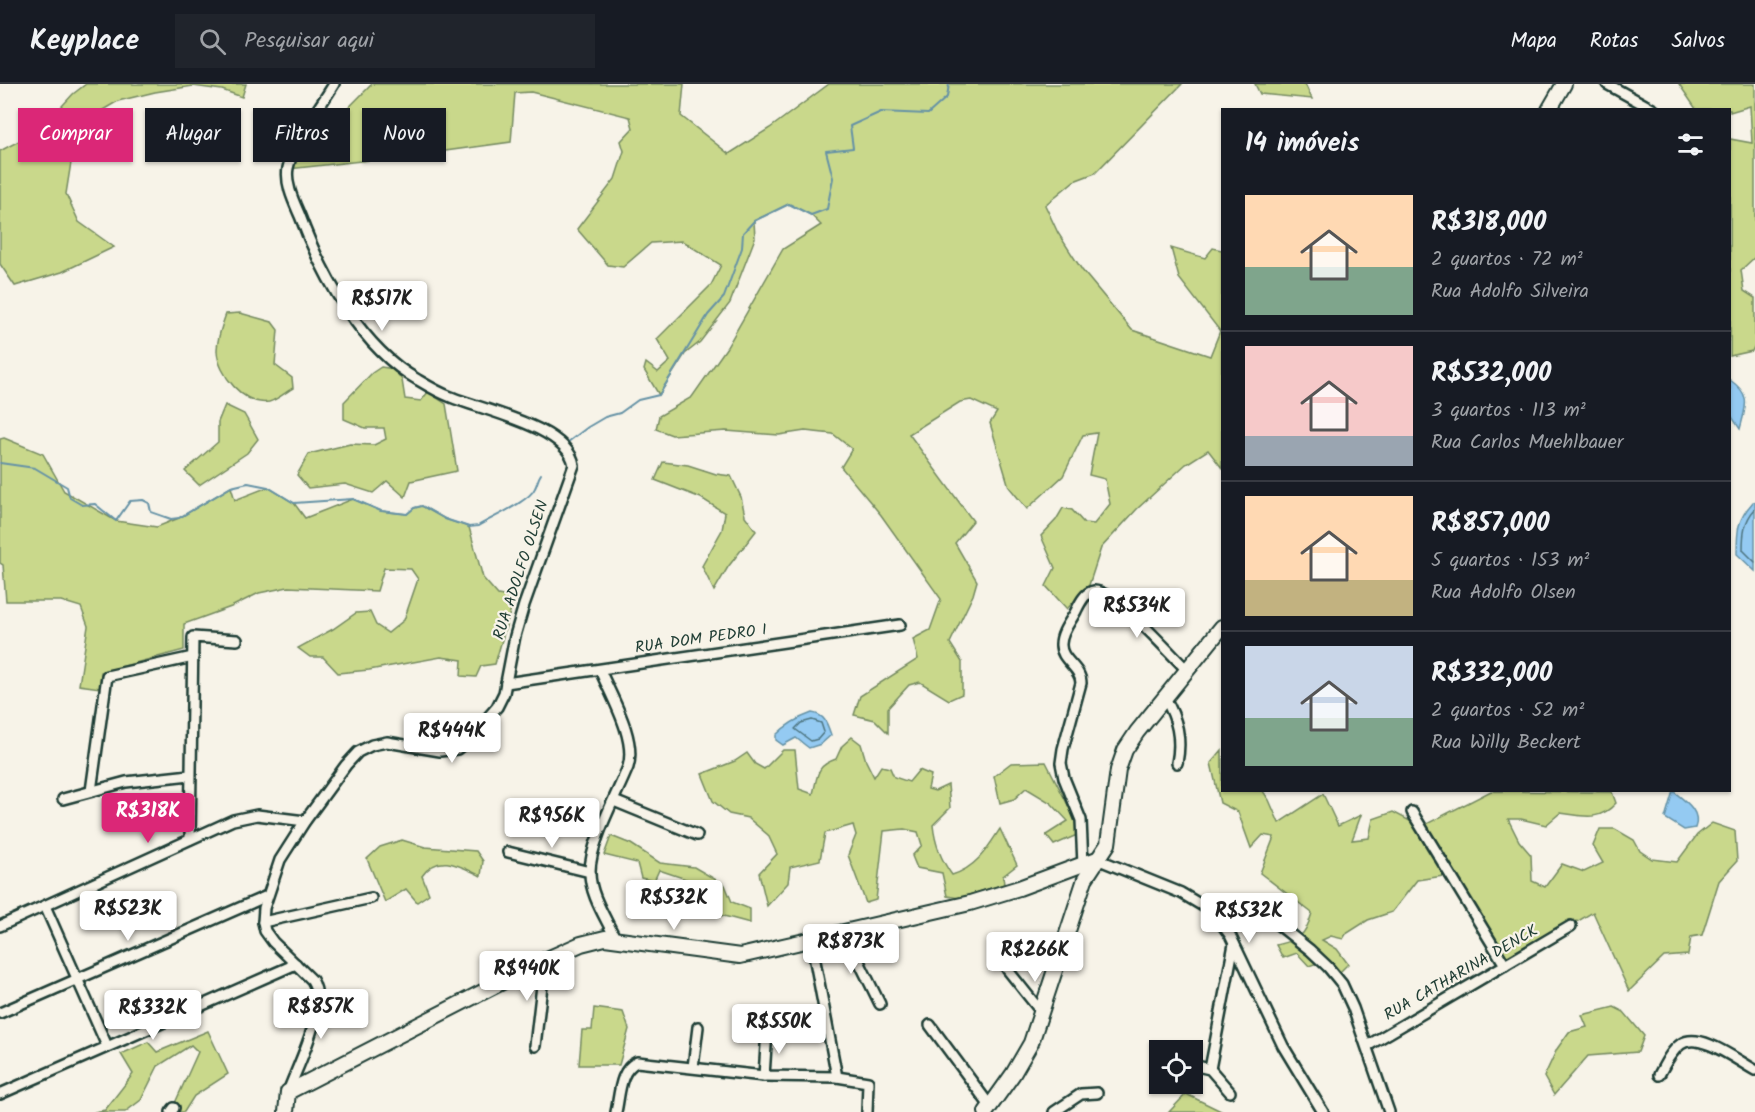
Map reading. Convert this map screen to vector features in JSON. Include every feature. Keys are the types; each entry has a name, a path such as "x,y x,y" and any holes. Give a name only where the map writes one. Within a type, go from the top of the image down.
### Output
{"main road":[{"path":"1550,108 1564,84"},
{"path":"988,1109 1028,1050 1042,1014 1082,887 1088,872 1104,851 1110,836 1116,779 1125,750 1221,628"},
{"path":"286,1112 288,1092 545,960 589,941 615,938 731,956 750,954 994,897 1097,859"}],"street":[{"name":"RUA ADOLFO OLSEN","path":"263,922 267,896 280,860 305,821 358,752 372,745 387,742 440,751 457,749 497,707 506,684 515,636 524,605 573,471 573,459 558,441 538,429 448,396 416,379 382,352 351,316 314,254 289,188 288,169 298,144 334,84"},
{"path":"1607,84 1650,108"},
{"path":"1083,865 1081,820 1064,778 1061,763 1081,679 1063,655 1061,642 1065,631 1082,601 1092,591 1108,595 1120,603 1188,671"},
{"name":"RUA DOM PEDRO I","path":"506,684 900,626"},
{"path":"190,839 193,637 237,640"},
{"path":"92,792 107,676 193,657"},
{"path":"600,670 622,722 631,753 628,767 596,843 590,872 593,889 615,938"},
{"path":"1165,698 1177,724 1179,746 1177,763"},
{"path":"63,799 126,782 190,775"},
{"path":"614,801 697,835"},
{"path":"1412,812 1504,965"},
{"path":"0,926 221,825 246,817 273,816 305,821"},
{"path":"508,852 590,872"},
{"path":"1097,859 1181,893 1204,905 1219,920 1234,944 1283,1046 1323,1112"},
{"path":"0,1013 267,896"},
{"path":"288,1092 316,1014 318,999 316,986 312,980 268,936 263,922 371,898"},
{"path":"45,906 107,1046"},
{"path":"1271,919 1310,950 1336,976 1350,1000 1389,1112"},
{"name":"RUA CATHARINA DENCK","path":"1367,1046 1571,926"},
{"path":"845,933 880,1004"},
{"path":"811,940 837,1077"},
{"path":"1210,1069 1234,944"},
{"path":"535,1046 545,960"},
{"path":"0,1094 296,964"},
{"path":"1006,969 1042,1014"},
{"path":"930,1025 988,1109"},
{"path":"693,1067 699,1027"},
{"path":"764,1076 767,1031 786,1027"},
{"path":"1659,1075 1674,1051 1687,1041 1702,1042 1712,1046 1755,1070"},
{"path":"616,1112 623,1079 632,1064 637,1062 764,1076 837,1077 868,1082 867,1112"},
{"path":"1203,1067 1210,1069 1230,1092"},
{"path":"1054,1112 1081,1094 1096,1093"}],"green space":[{"path":"86,84 246,84 242,97 222,90 193,86 118,101 106,108 60,108"},
{"path":"372,84 684,84 681,116 729,154 770,128 829,84 1182,84 1095,173 1074,181 1045,205 1058,233 1082,270 1132,330 1210,356 1220,331 1179,278 1171,248 1205,258 1213,248 1221,250 1221,467 1208,450 1186,464 1137,509 1101,548 1089,585 1067,609 1046,586 1055,568 1041,536 1056,520 1063,508 1072,510 1084,523 1094,524 1110,504 1105,479 1089,475 1097,433 1083,435 1063,476 1027,509 1009,487 990,423 997,412 971,400 960,402 909,434 973,521 955,543 977,581 973,595 950,643 962,662 962,694 949,700 920,682 909,685 888,708 888,733 875,720 854,715 860,696 918,659 913,639 930,630 941,599 881,515 841,467 852,449 833,434 805,431 779,435 726,431 672,435 656,429 659,416 692,397 727,347 783,249 821,225 811,215 789,204 754,221 755,238 730,303 700,342 685,354 659,395 644,370 646,363 658,372 670,361 657,339 711,285 721,265 682,241 651,243 623,267 608,265 577,229 615,179 624,151 621,141 633,128 630,117 531,92 515,93 511,142 446,151 446,108 362,108 362,161 288,169 295,162 350,162 348,108"},
{"path":"1255,84 1305,84 1312,99 1260,94"},
{"path":"1679,84 1755,84 1755,257 1741,270 1744,291 1755,298 1755,345 1752,351 1731,356 1731,139 1752,143 1750,106 1731,112 1731,108 1695,108"},
{"path":"18,142 18,162 71,162 66,194 79,222 114,247 62,272 15,286 0,264 0,151"},
{"path":"240,313 272,322 278,330 275,365 292,378 293,388 272,401 260,402 242,394 227,378 218,360 218,342 226,314"},
{"path":"381,367 394,369 402,380 405,399 421,401 428,392 446,404 457,471 411,481 405,497 387,481 373,493 345,484 308,488 297,475 309,454 350,444 374,445 386,439 384,428 365,428 344,419 344,402 372,373"},
{"path":"225,405 244,414 258,439 247,453 199,485 185,471 218,442 218,422"},
{"path":"4,438 43,454 64,491 116,521 157,527 179,518 231,487 235,500 268,487 294,503 305,518 353,499 381,511 407,514 414,508 422,506 445,519 469,527 483,578 498,595 514,598 495,664 481,666 476,677 461,676 462,660 441,657 338,673 323,657 310,657 298,648 333,629 356,613 370,612 376,625 388,633 404,620 418,579 411,569 384,568 377,591 288,587 259,593 231,607 184,624 184,650 101,672 100,688 79,685 88,626 81,607 61,601 6,601 3,565 0,563 0,439"},
{"path":"663,462 688,465 731,476 741,497 745,516 756,531 728,567 714,591 702,566 722,530 725,513 701,498 655,480"},
{"path":"852,737 861,744 874,777 881,766 890,768 894,777 909,782 919,770 931,775 928,789 935,791 948,785 950,808 933,825 939,852 952,875 974,863 1000,829 1017,865 1003,876 1004,884 959,898 947,896 942,873 917,868 912,856 922,845 918,832 904,829 884,831 876,900 866,903 848,855 856,835 853,825 825,833 820,860 790,867 788,883 767,906 759,873 777,854 768,835 748,818 729,814 713,801 702,774 735,761 747,753 755,764 764,769 783,750 795,750 799,789 813,794 821,768 836,759 842,746"},
{"path":"1221,751 1221,792 1264,792 1279,823 1323,794 1338,826 1361,815 1352,840 1369,838 1373,819 1393,812 1421,827 1489,792 1612,792 1616,803 1610,809 1597,815 1560,813 1546,825 1521,819 1508,819 1519,841 1531,855 1532,881 1545,887 1562,864 1584,872 1603,863 1593,846 1600,829 1615,829 1634,840 1640,851 1652,859 1677,862 1697,835 1712,823 1735,831 1737,861 1719,881 1702,935 1691,937 1688,955 1664,957 1629,991 1593,912 1505,965 1450,875 1417,880 1392,912 1368,920 1346,934 1343,939 1331,936 1322,940 1337,949 1348,964 1336,976 1323,961 1309,966 1297,953 1283,958 1276,945 1300,936 1307,927 1312,913 1260,873 1274,837 1263,835 1251,848 1238,812 1220,803 1211,763"},
{"path":"1046,762 1075,819 1077,835 1054,845 1046,835 1068,821 1051,803 1026,788 1014,799 1000,803 994,776 1011,763"},
{"path":"539,802 556,803 572,810 564,831 514,830 516,820 532,814"},
{"path":"611,836 631,844 660,863 694,867 725,885 732,902 750,909 750,923 709,912 695,882 659,870 654,881 641,878 637,863 604,855"},
{"path":"402,840 425,847 476,851 483,861 481,876 458,865 435,864 422,876 429,894 417,902 406,889 385,902 367,859 380,847"},
{"path":"1614,1007 1624,1012 1644,1036 1638,1052 1588,1056 1554,1095 1544,1077 1557,1049 1569,1032 1587,1027 1582,1015"},
{"path":"594,1008 623,1012 629,1029 619,1065 579,1065 582,1030 592,1030"},
{"path":"208,1031 228,1074 194,1096 184,1112 171,1112 198,1052 191,1045 158,1066 141,1100 125,1112 94,1112 105,1110 133,1074 121,1054 148,1042 157,1052"},
{"path":"1186,1094 1223,1112 1169,1112"}],"water":[{"path":"1731,381 1744,396 1745,407 1740,429 1731,416"},
{"path":"1755,502 1755,571 1737,554 1739,526"},
{"path":"812,713 823,718 831,735 821,744 809,748 796,738 783,745 776,740 776,735 784,728"},
{"path":"1674,792 1694,811 1697,822 1695,828 1684,830 1665,818"}],"waterway":[{"path":"568,442 605,417 620,413 638,400 659,395 708,315 724,297 742,248 743,233 754,221 789,204 811,215 827,209 833,178 826,151 853,148 850,126 881,112 928,114 947,97 949,84"},
{"path":"0,463 35,468 67,487 70,498 82,505 95,504 116,521 130,501 143,500 149,503 151,512 171,519 179,518 231,487 248,483 268,487 294,503 353,499 381,511 407,514 414,508 422,506 445,519 469,527 478,526 526,498 532,493 541,474"}]}
